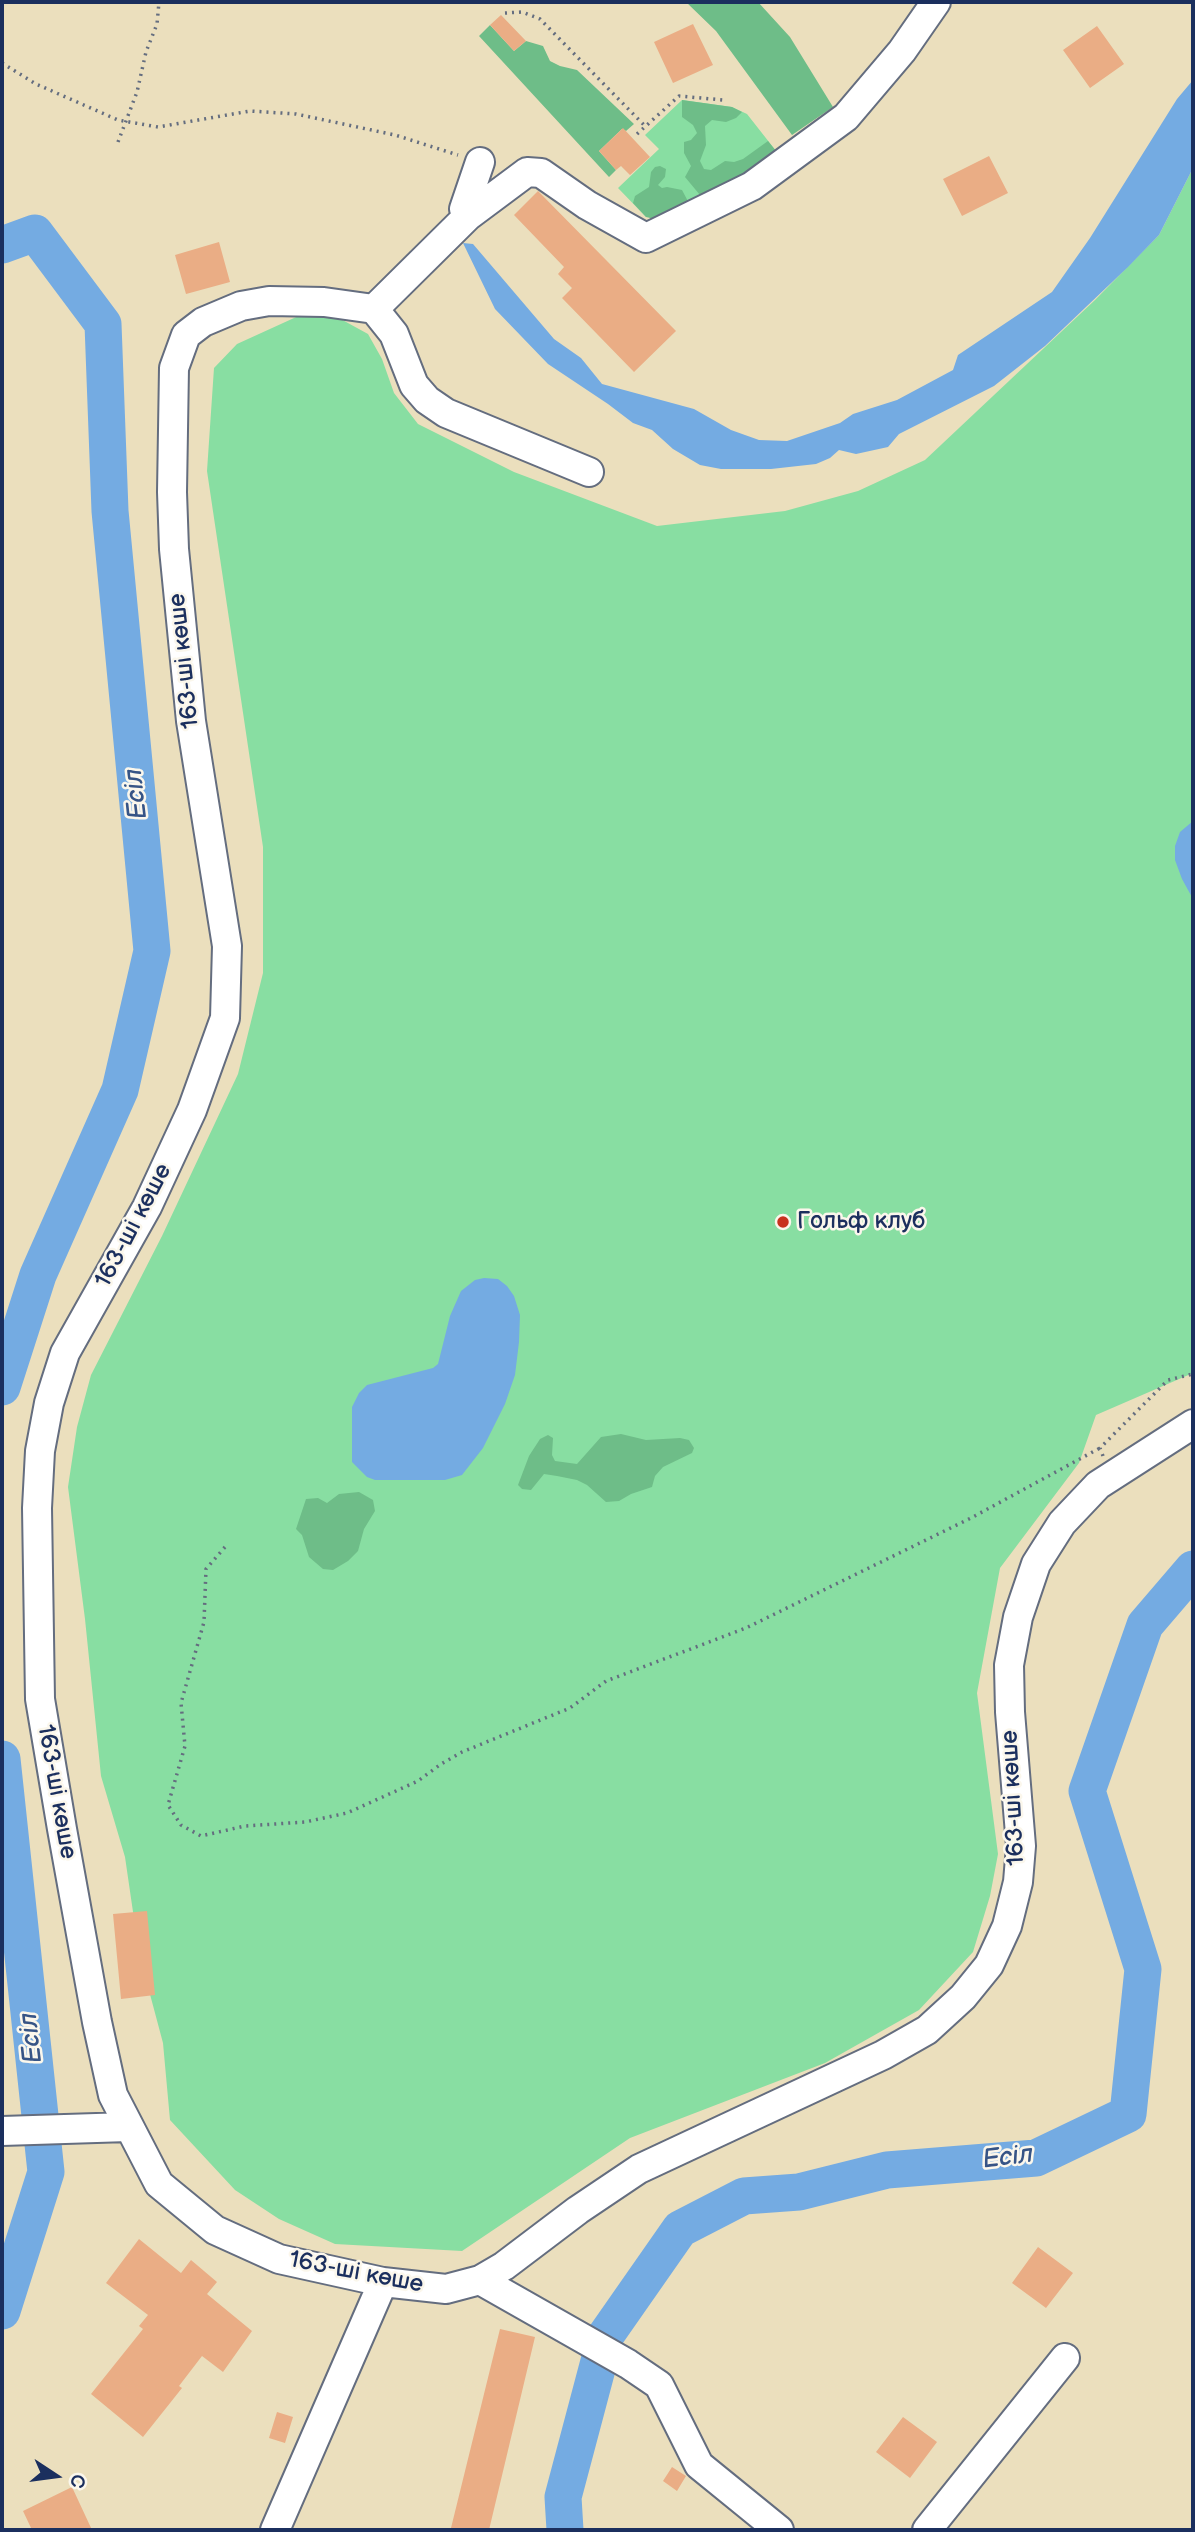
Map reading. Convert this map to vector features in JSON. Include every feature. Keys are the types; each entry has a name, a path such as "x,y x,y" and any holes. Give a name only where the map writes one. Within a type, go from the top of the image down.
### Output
{"street":[{"path":"589,472 446,413 427,400 414,385 394,334 374,309 468,216 527,172 541,173 587,205 646,238 752,186 846,117 902,51 936,2"},
{"path":"468,216 464,209 480,162"},
{"name":"163-ші көше","path":"374,309 324,302 269,301 241,306 203,322 186,335 174,368 172,492 175,561 191,721 228,946 225,1018 192,1110 147,1208 65,1353 49,1403 40,1451 37,1508 40,1699 97,2022 113,2095 159,2184 215,2230 279,2259 383,2282 446,2289 480,2280 504,2266 578,2210 639,2169 883,2055 927,2030 963,1997 989,1965 1007,1926 1018,1882 1021,1846 1009,1665 1018,1617 1037,1564 1062,1524 1098,1485 1193,1424"},
{"path":"12,2131 128,2127"},
{"path":"480,2280 628,2364 659,2385 699,2465 779,2530"},
{"path":"275,2530 383,2282"},
{"path":"927,2530 1065,2358"}],"path":[{"path":"118,142 137,92 156,24 159,2"},
{"path":"505,13 522,12 540,19 646,127"},
{"path":"2,63 36,84 125,121 158,127 250,111 296,114 395,135 480,162"},
{"path":"637,134 679,96 723,100"},
{"path":"225,1548 206,1569 204,1622 181,1703 185,1746 168,1805 181,1825 201,1836 245,1826 305,1822 346,1813 418,1781 462,1752 570,1708 606,1681 746,1628 971,1518 1100,1448 1168,1380 1193,1374"},
{"path":"1098,1485 1105,1463 1100,1448"}],"green space":[{"path":"686,2 758,2 790,37 833,107 792,135 716,31"},
{"path":"490,25 514,51 526,41 543,46 550,61 577,70 634,124 626,131 622,129 599,151 616,170 609,177 479,36"},
{"path":"682,100 732,107 747,114 780,156 739,185 646,217 618,188 659,149 645,135"},
{"path":"682,100 732,107 742,112 726,122 712,120 705,126 706,145 700,161 704,169 711,170 725,161 743,159 768,141 780,156 705,201 685,177 691,166 684,153 684,142 691,140 697,133 693,125 682,117"},
{"path":"660,166 666,169 665,177 658,185 662,188 682,190 691,207 663,221 646,217 633,203 635,196 649,187 651,172"},
{"path":"1193,168 1193,1373 1096,1415 1079,1463 1000,1568 977,1693 998,1854 990,1896 973,1952 919,2010 825,2063 630,2138 462,2251 335,2244 279,2219 235,2190 170,2120 163,2043 139,1953 125,1857 101,1776 68,1487 77,1427 91,1375 162,1236 238,1074 263,973 263,847 207,471 214,368 237,344 305,313 337,317 368,334 382,359 394,393 418,424 514,472 657,526 785,511 858,491 925,460 1095,300 1159,235"},
{"path":"621,1434 646,1440 680,1438 689,1440 694,1448 692,1453 663,1467 655,1476 652,1487 619,1501 606,1502 587,1485 557,1476 544,1474 531,1490 522,1489 518,1485 529,1456 540,1439 548,1435 553,1438 552,1455 555,1461 577,1464 601,1437"},
{"path":"359,1492 373,1500 375,1511 364,1529 358,1551 333,1570 323,1569 309,1557 302,1535 296,1529 306,1499 318,1498 327,1503 339,1494"}],"water":[{"path":"1193,80 1193,168 1159,235 1128,267 1045,346 994,386 899,434 888,447 856,454 839,450 830,458 816,464 771,469 721,469 700,465 673,449 652,430 633,423 548,364 495,309 463,243 473,244 554,339 581,358 602,384 694,409 731,430 759,440 787,441 840,423 853,414 897,400 953,370 958,355 1052,292 1090,238 1177,99"},
{"path":"1193,821 1193,899 1175,860 1175,846 1180,832"},
{"path":"498,1279 507,1286 514,1296 520,1315 515,1375 505,1404 483,1448 462,1475 445,1480 375,1480 367,1477 352,1462 352,1407 359,1393 367,1385 433,1368 438,1364 450,1316 461,1291 475,1280"}],"building":[{"path":"501,15 526,41 514,51 490,25"},
{"path":"693,24 713,65 673,83 654,42"},
{"path":"1097,26 1124,64 1090,88 1063,50"},
{"path":"623,128 650,157 630,175 621,166 616,170 599,151"},
{"path":"989,156 1008,193 962,216 943,179"},
{"path":"538,191 676,331 634,372 562,298 572,288 558,274 564,267 514,215"},
{"path":"219,242 230,282 186,294 175,255"},
{"path":"147,1911 155,1995 121,1999 113,1914"},
{"path":"139,2239 181,2273 191,2260 217,2282 207,2294 252,2331 223,2372 202,2356 179,2386 182,2388 143,2437 91,2394 143,2329 139,2326 148,2315 106,2283"},
{"path":"1038,2247 1073,2273 1046,2308 1012,2283"},
{"path":"500,2329 535,2337 489,2530 459,2530 451,2528"},
{"path":"277,2412 293,2417 285,2443 269,2438"},
{"path":"903,2417 937,2442 910,2478 876,2452"},
{"path":"672,2467 686,2476 677,2491 663,2481"},
{"path":"72,2487 92,2530 32,2530 23,2511"}],"waterway":[{"name":"Есіл","path":"2,245 35,233 103,324 110,511 152,951 120,1090 38,1275 2,1387"},
{"name":"Есіл","path":"565,2530 563,2497 606,2335 680,2229 744,2196 799,2192 887,2170 1036,2158 1128,2114 1143,1969 1087,1791 1145,1625 1193,1569"},
{"name":"Есіл","path":"2,1759 46,2172 2,2311"}],"place":[{"name":"Гольф клуб","path":"783,1222"}]}
